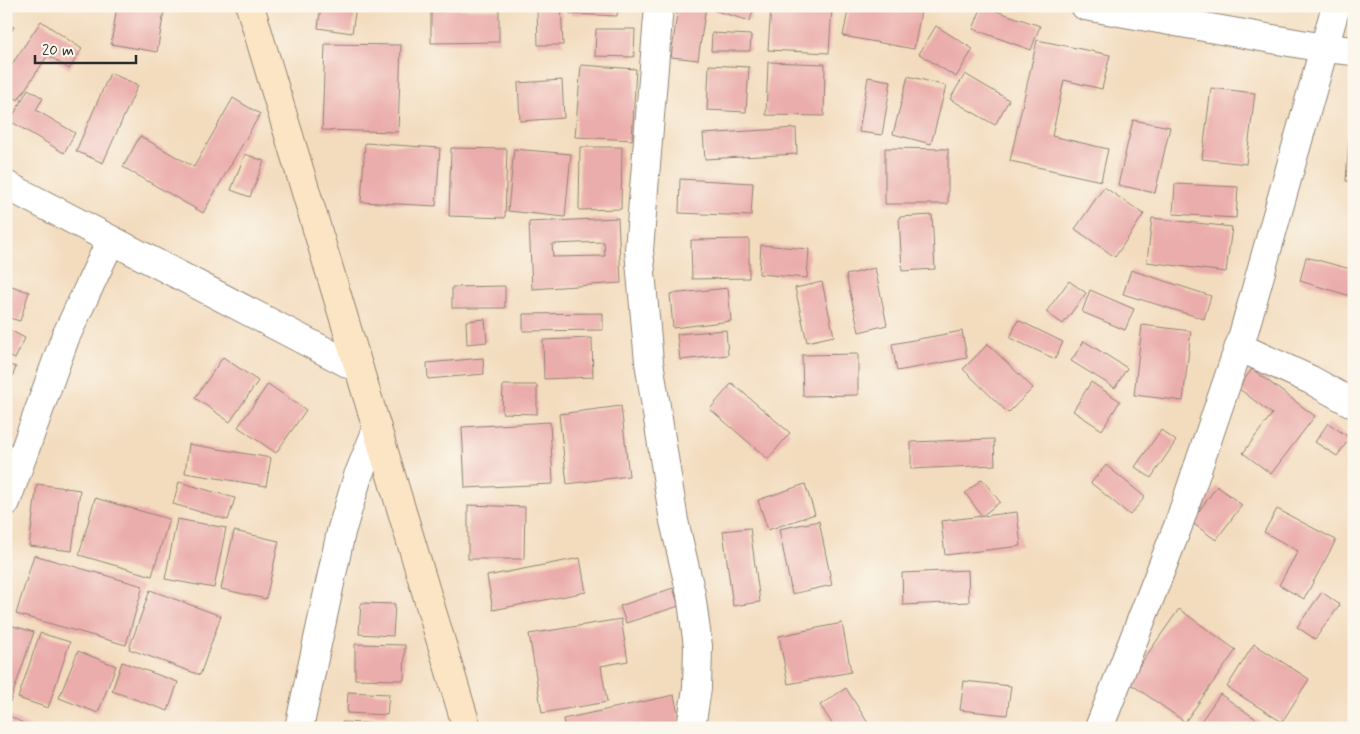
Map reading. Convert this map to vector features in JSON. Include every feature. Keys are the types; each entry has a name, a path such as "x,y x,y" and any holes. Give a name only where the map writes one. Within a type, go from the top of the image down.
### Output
{"main road":[{"path":"250,6 467,728"}],"street":[{"path":"659,6 639,250 651,371 674,521 691,594 698,646 697,688 691,728"},
{"path":"1085,6 1324,48 1354,51"},
{"path":"1099,728 1178,526 1239,347 1336,6"},
{"path":"6,185 359,369"},
{"path":"6,502 65,338 111,240"},
{"path":"1239,347 1311,380 1354,404"},
{"path":"299,728 341,532 358,476 377,429"}],"building":[{"path":"117,6 165,6 157,52 111,44"},
{"path":"321,6 356,6 352,33 318,28"},
{"path":"537,6 561,6 563,45 538,45"},
{"path":"570,6 618,6 617,16 570,14"},
{"path":"678,6 706,6 698,60 671,57"},
{"path":"714,6 754,6 750,21 713,10"},
{"path":"771,6 832,6 829,53 768,50"},
{"path":"849,6 922,6 914,49 843,36"},
{"path":"982,6 1040,26 1031,50 973,29"},
{"path":"431,9 499,9 499,42 431,43"},
{"path":"41,21 82,49 69,69 48,55 18,100 6,92 6,73"},
{"path":"6,23 14,27 6,40"},
{"path":"936,26 973,49 956,77 919,54"},
{"path":"596,29 635,29 634,57 595,56"},
{"path":"712,33 751,35 750,51 711,51"},
{"path":"1037,40 1110,55 1102,89 1064,80 1052,136 1108,149 1101,181 1010,161"},
{"path":"325,44 401,45 398,132 322,130"},
{"path":"768,62 825,64 824,116 766,115"},
{"path":"581,65 636,69 632,140 575,137"},
{"path":"709,65 749,67 746,112 707,110"},
{"path":"110,73 138,85 103,163 76,151"},
{"path":"965,74 1009,100 995,125 950,99"},
{"path":"908,76 946,86 931,144 893,134"},
{"path":"868,77 891,81 882,135 859,132"},
{"path":"562,80 564,118 520,121 518,83"},
{"path":"1211,88 1255,93 1246,164 1202,159"},
{"path":"28,89 43,98 36,110 75,133 64,153 10,121"},
{"path":"233,98 260,114 203,213 123,167 140,136 194,167"},
{"path":"1133,120 1170,127 1155,193 1118,185"},
{"path":"796,128 797,154 705,159 703,134"},
{"path":"1349,138 1354,138 1354,182 1346,181"},
{"path":"365,143 440,148 436,206 361,202"},
{"path":"580,147 622,147 621,209 579,210"},
{"path":"451,148 507,149 505,218 449,216"},
{"path":"885,148 948,149 948,204 885,204"},
{"path":"514,149 571,154 565,217 508,211"},
{"path":"245,154 264,161 250,197 231,190"},
{"path":"680,179 753,183 751,216 679,213"},
{"path":"1175,184 1238,187 1236,218 1173,214"},
{"path":"1104,187 1144,214 1115,257 1075,229"},
{"path":"932,215 935,269 902,271 899,217"},
{"path":"618,218 621,283 532,289 529,222","holes":["604,242 605,256 553,257 552,244"]},
{"path":"1152,218 1232,227 1226,272 1147,262"},
{"path":"749,239 749,278 692,279 691,240"},
{"path":"761,245 809,249 807,278 759,274"},
{"path":"1306,257 1354,270 1354,297 1300,281"},
{"path":"875,268 887,325 859,332 846,275"},
{"path":"1131,270 1211,296 1204,319 1123,294"},
{"path":"1069,281 1086,293 1063,324 1046,312"},
{"path":"822,282 834,336 807,342 795,288"},
{"path":"6,284 29,292 20,321 6,317"},
{"path":"505,286 505,308 452,308 452,287"},
{"path":"728,288 731,321 673,328 670,294"},
{"path":"1090,290 1134,309 1125,330 1082,312"},
{"path":"603,313 603,330 523,331 523,314"},
{"path":"485,319 487,342 467,344 466,321"},
{"path":"1018,320 1063,342 1055,359 1010,338"},
{"path":"1142,325 1191,331 1183,401 1134,395"},
{"path":"6,328 25,338 15,359 6,354"},
{"path":"726,330 728,355 680,360 677,334"},
{"path":"962,331 967,358 897,371 892,344"},
{"path":"592,338 593,377 544,379 543,340"},
{"path":"1084,341 1127,368 1115,388 1071,361"},
{"path":"988,344 1033,388 1008,413 963,369"},
{"path":"858,354 858,395 803,396 802,355"},
{"path":"223,357 258,381 230,422 195,398"},
{"path":"483,358 484,374 428,379 427,363"},
{"path":"6,364 16,367 6,393"},
{"path":"1252,369 1315,416 1271,474 1243,453 1272,414 1238,388"},
{"path":"1091,382 1120,401 1102,430 1073,411"},
{"path":"732,383 790,433 768,459 710,409"},
{"path":"268,384 306,410 276,453 238,427"},
{"path":"503,385 537,385 537,414 502,413"},
{"path":"621,406 629,476 567,484 559,414"},
{"path":"550,422 553,484 465,488 462,427"},
{"path":"1328,423 1350,438 1337,456 1315,442"},
{"path":"1161,430 1176,441 1151,478 1135,467"},
{"path":"994,439 995,465 911,469 911,442"},
{"path":"189,444 271,458 266,486 185,473"},
{"path":"1106,465 1145,497 1130,515 1091,483"},
{"path":"982,479 1000,502 982,516 965,493"},
{"path":"179,482 235,498 228,520 173,504"},
{"path":"37,484 80,490 72,551 29,546"},
{"path":"805,484 815,514 768,530 758,500"},
{"path":"1217,486 1242,505 1216,540 1191,522"},
{"path":"95,498 169,519 152,576 79,555"},
{"path":"468,505 525,507 524,559 468,559"},
{"path":"1277,509 1336,540 1304,599 1279,585 1298,551 1264,532"},
{"path":"1017,512 1021,546 945,555 941,521"},
{"path":"177,519 226,528 214,588 165,579"},
{"path":"819,521 832,585 792,594 779,529"},
{"path":"750,528 760,602 733,606 723,531"},
{"path":"234,531 279,541 266,599 221,589"},
{"path":"34,555 143,586 126,645 16,614"},
{"path":"580,558 586,592 493,610 487,576"},
{"path":"968,570 969,602 903,605 902,573"},
{"path":"673,588 679,606 626,623 620,606"},
{"path":"150,590 221,616 200,675 129,649"},
{"path":"1322,592 1340,605 1315,639 1297,627"},
{"path":"361,603 395,604 393,636 359,634"},
{"path":"1179,609 1236,650 1185,722 1128,682"},
{"path":"621,619 628,661 601,666 607,702 542,713 529,634"},
{"path":"842,623 851,672 788,684 779,636"},
{"path":"6,624 34,632 10,702 6,700"},
{"path":"40,633 70,642 48,708 18,698"},
{"path":"355,644 405,645 404,680 355,679"},
{"path":"1254,644 1309,679 1282,722 1227,687"},
{"path":"78,651 116,666 98,713 59,698"},
{"path":"122,662 178,682 168,711 112,691"},
{"path":"964,681 1011,686 1007,715 960,710"},
{"path":"846,688 871,728 835,728 820,705"},
{"path":"348,692 389,694 387,715 347,713"},
{"path":"1220,694 1269,728 1205,728 1199,724"},
{"path":"674,695 681,728 565,728 563,719"},
{"path":"6,714 32,728 6,728"},
{"path":"342,722 402,725 402,728 342,728"}]}
